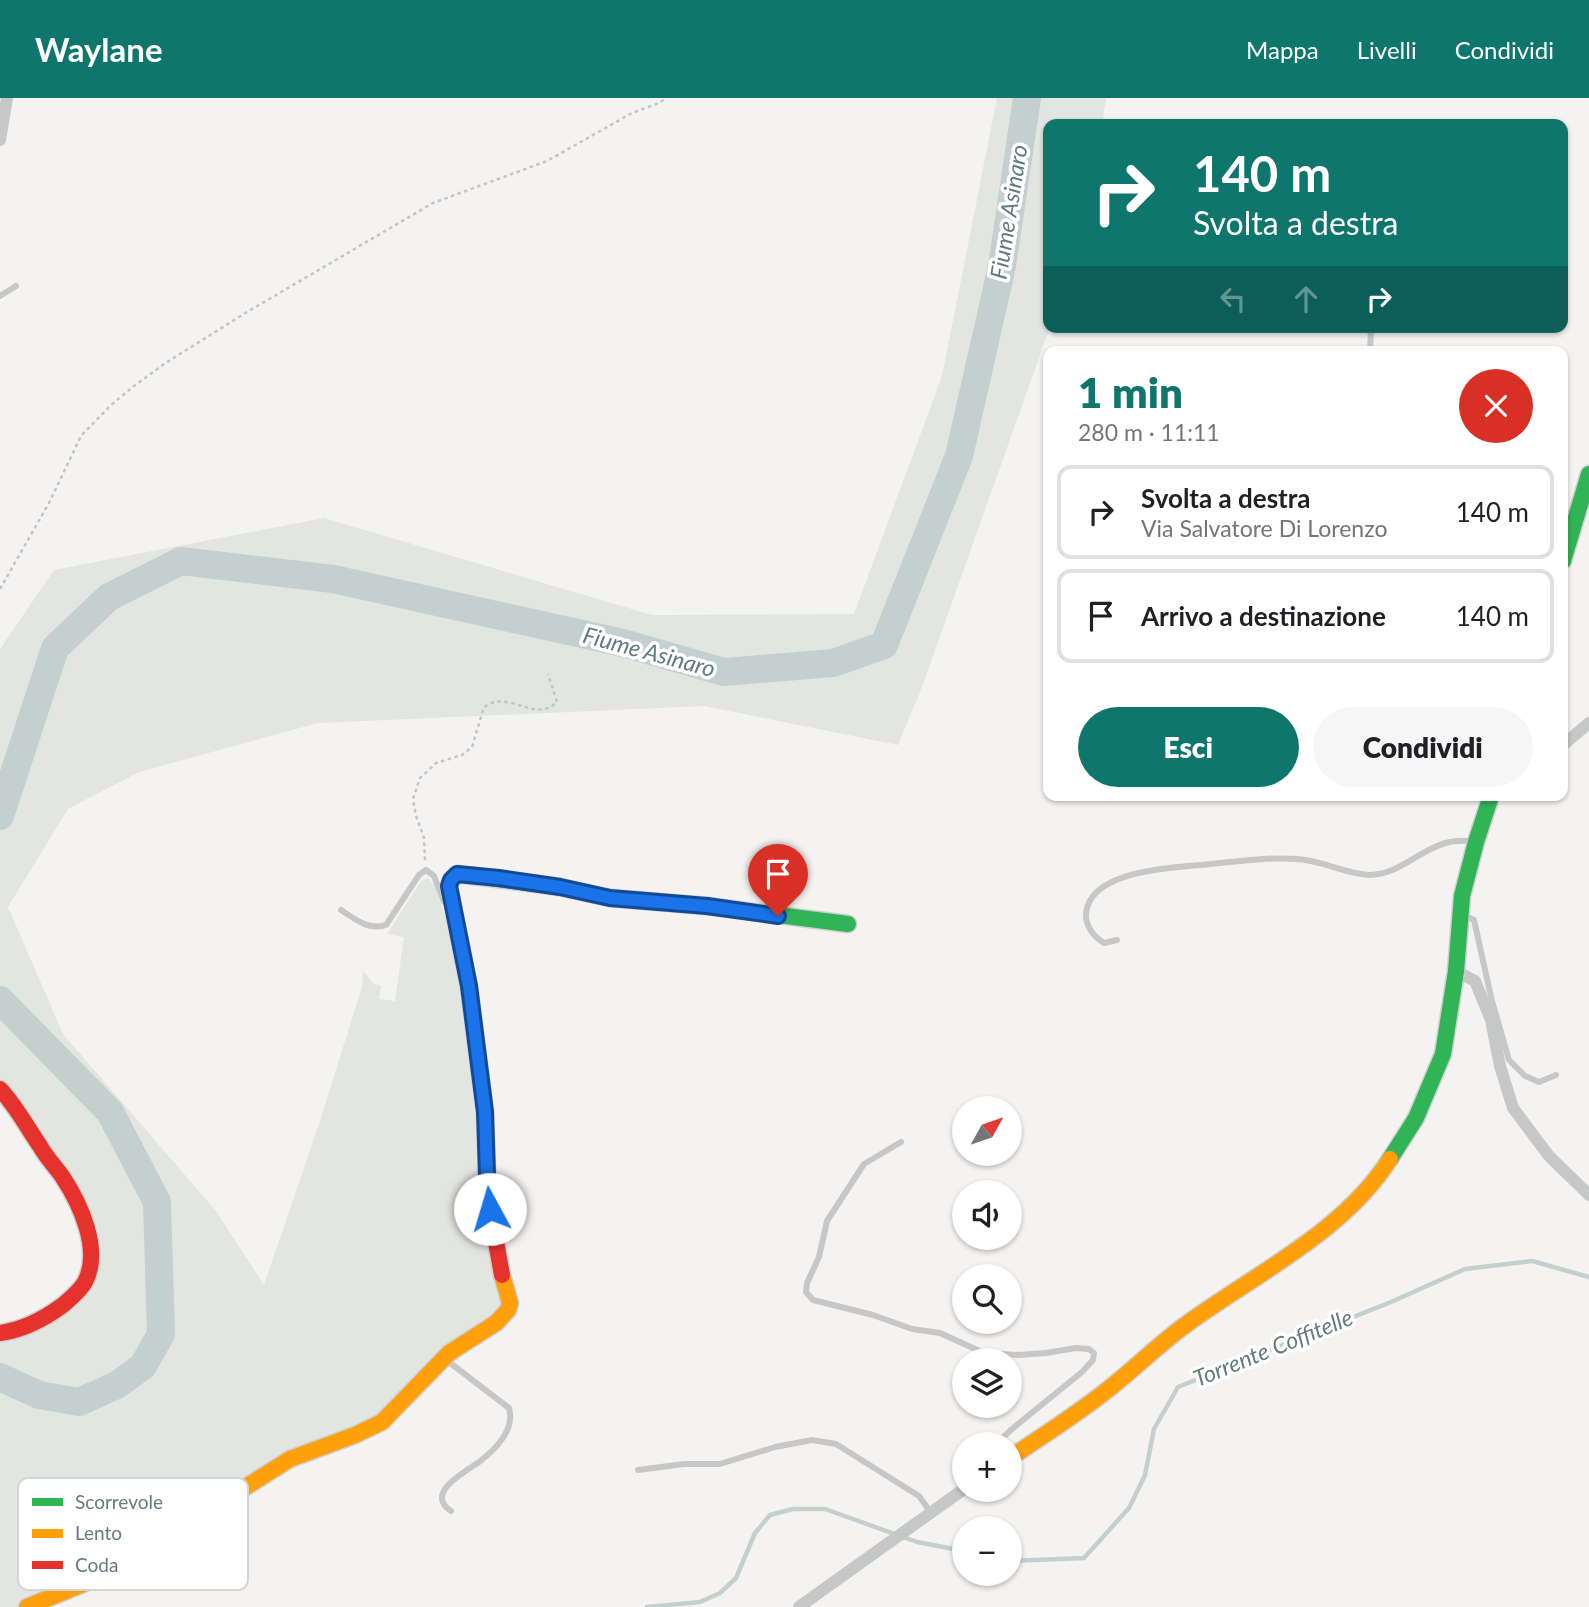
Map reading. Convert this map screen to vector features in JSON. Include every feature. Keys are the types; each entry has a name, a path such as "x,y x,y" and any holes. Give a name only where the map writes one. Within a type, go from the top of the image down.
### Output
{"street":[{"path":"0,140 7,98"},
{"path":"1568,544 1589,474"},
{"path":"1568,742 1589,723"},
{"path":"1022,1450 1104,1394 1182,1327 1320,1233 1346,1212 1383,1170 1416,1118 1443,1054 1456,971 1462,897 1489,801"},
{"path":"248,1485 290,1458 355,1435 382,1422 449,1353 496,1322 508,1310 510,1303 499,1265 490,1209 485,1112 469,986 449,886 457,874 548,885 610,898 707,906 848,924"},
{"path":"1456,971 1475,981 1491,1020 1500,1066 1513,1108 1549,1156 1589,1195"},
{"path":"0,1089 16,1108 78,1205 86,1225 90,1263 86,1279 77,1292 64,1303 29,1326 0,1333"},
{"path":"799,1607 952,1498"},
{"path":"27,1607 68,1590"}],"lane":[{"path":"0,296 16,286"},
{"path":"1117,940 1104,943 1094,937 1086,920 1087,906 1096,893 1115,880 1143,871 1271,858 1300,859 1354,873 1373,875 1392,870 1427,850 1455,840 1476,842"},
{"path":"341,910 377,929 386,925 419,875 426,870 434,876 459,939"},
{"path":"1460,913 1474,920 1492,1001 1509,1060 1525,1076 1539,1082 1556,1075"},
{"path":"901,1142 864,1164 827,1221 819,1257 807,1283 806,1292 813,1300 873,1315 912,1329 940,1333 984,1353 1019,1355 1076,1348 1089,1349 1094,1353 1093,1360 1082,1372 1009,1432"},
{"path":"444,1358 509,1408 511,1417 506,1434 493,1449 461,1473 442,1493 441,1500 451,1511"},
{"path":"638,1470 684,1464 720,1464 775,1447 812,1440 836,1444 919,1496 931,1513"}],"path":[{"path":"0,589 49,503 81,436 134,386 247,312 433,203 547,162 632,113 666,98"},
{"path":"426,870 424,838 413,799 420,778 436,763 462,755 472,747 484,707 495,702 539,710 550,709 557,702 548,674"}],"shaded area":[{"path":"997,98 1106,98 1103,119 1043,119 1043,333 1048,333 922,687 898,745 704,706 318,723 139,772 68,809 8,907 63,1034 216,1211 264,1285 320,1121 362,987 363,971 373,983 381,986 379,999 395,1001 404,937 387,934 421,881 428,878 435,886 457,951 504,1308 391,1408 248,1488 248,1478 18,1478 18,1590 57,1590 15,1607 0,1607 0,1337 75,1300 92,1237 0,1086 0,649 54,570 324,518 652,615 854,614 942,376"}],"waterway":[{"name":"Fiume Asinaro","path":"0,816 55,648 109,597 181,561 333,579 623,643 724,672 833,663 884,645 959,456 1002,266 1027,98"},
{"name":"Fiume Asinaro","path":"0,1000 110,1112 157,1202 161,1334 143,1366 117,1385 79,1402 39,1395 0,1377"},
{"name":"Torrente Coffitelle","path":"1022,1561 1084,1558 1129,1508 1145,1475 1154,1429 1178,1387 1391,1302 1465,1269 1532,1261 1589,1277"},
{"name":"Torrente Coffitelle","path":"647,1607 700,1602 720,1593 736,1578 755,1533 770,1515 793,1509 825,1509 917,1542 952,1549"}],"traffic: fast":[{"path":"1568,544 1589,474"},
{"path":"1390,1159 1416,1118 1443,1054 1456,971 1462,896 1489,801"},
{"path":"474,876 560,887 610,898 707,906 848,924"}],"traffic: slow":[{"path":"1022,1450 1095,1400 1184,1326 1322,1231 1348,1209 1390,1159"},
{"path":"248,1486 290,1459 382,1422 449,1353 496,1323 508,1310 510,1303 502,1275"},
{"path":"27,1607 68,1590"}],"traffic: jam":[{"path":"474,876 457,874 449,886 469,987 485,1112 490,1209 502,1275"},
{"path":"0,1089 69,1187 87,1227 91,1256 85,1282 63,1305 33,1323 0,1333"}],"route":[{"path":"490,1209 485,1112 469,986 449,886 451,880 457,874 499,878 610,898 707,906 778,916"}]}
